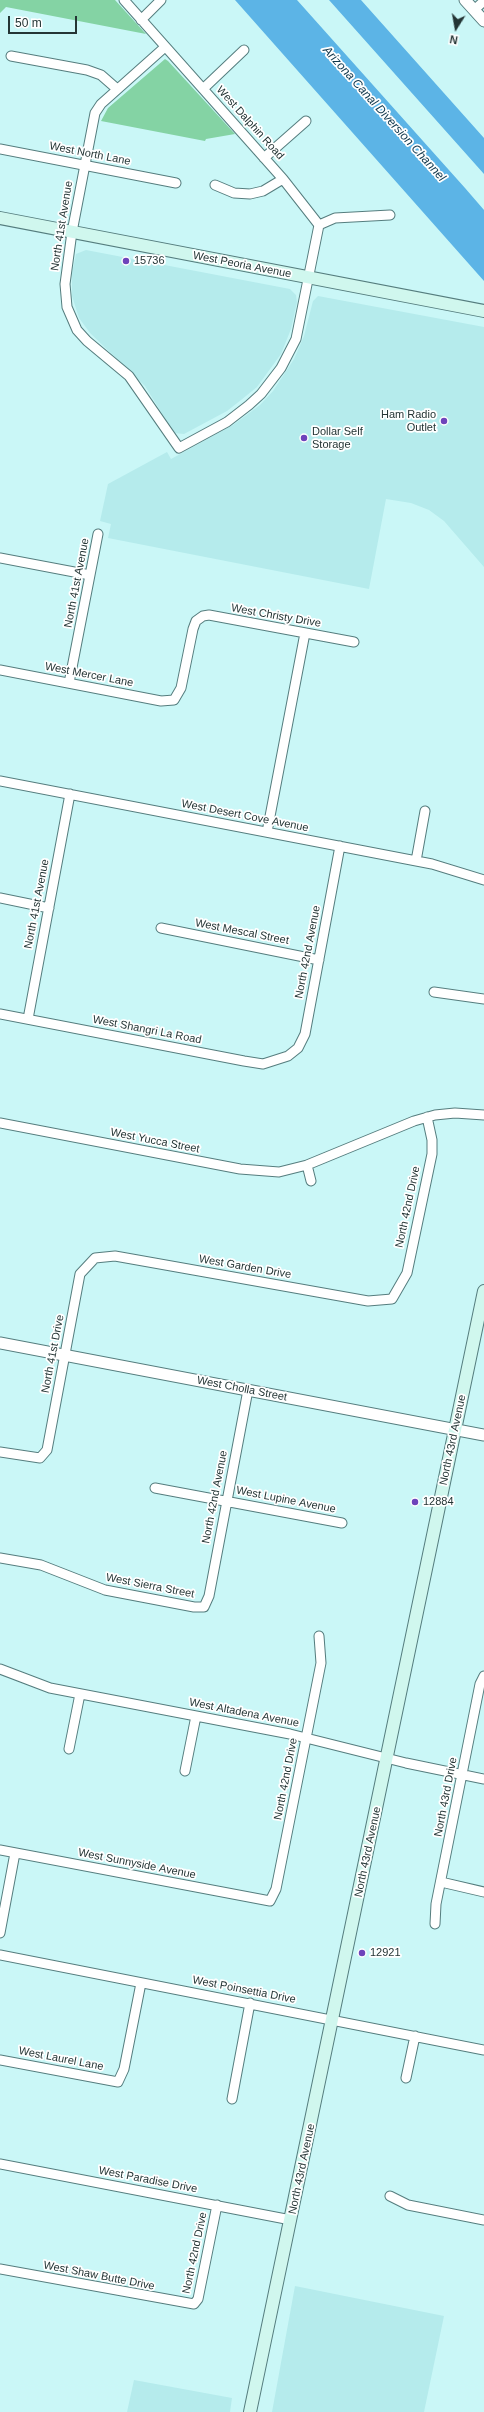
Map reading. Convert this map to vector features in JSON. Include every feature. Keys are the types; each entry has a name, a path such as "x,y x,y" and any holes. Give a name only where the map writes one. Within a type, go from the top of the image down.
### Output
{"main road":[{"name":"West Peoria Avenue","path":"0,218 484,311"},
{"name":"North 43rd Avenue","path":"250,2412 334,2019 484,1291"}],"street":[{"name":"West Dalphin Road","path":"124,0 283,179 319,225"},
{"path":"141,20 161,0"},
{"path":"465,0 484,21"},
{"path":"474,10 484,1"},
{"name":"North 41st Avenue","path":"165,47 117,89 95,112 72,232 65,284 71,319 87,341 129,376 180,448 227,422 261,394 281,368 296,339 309,278"},
{"path":"203,89 244,50"},
{"path":"11,56 87,70 101,75 117,89"},
{"path":"264,158 306,121"},
{"name":"West North Lane","path":"0,150 176,183"},
{"path":"215,185 234,193 250,194 264,191 283,179"},
{"path":"309,278 319,225 341,218 390,215"},
{"name":"North 41st Avenue","path":"69,683 98,534"},
{"path":"0,558 90,575"},
{"name":"West Christy Drive","path":"174,700 181,688 193,629 196,621 203,616 209,615 354,642"},
{"path":"267,832 304,633"},
{"name":"West Mercer Lane","path":"0,670 161,701 174,700"},
{"name":"West Desert Cove Avenue","path":"0,781 416,861 452,869 484,880"},
{"name":"North 41st Avenue","path":"28,1019 70,794"},
{"path":"416,861 425,811"},
{"name":"North 42nd Avenue","path":"288,1056 298,1048 305,1034 340,846"},
{"path":"0,898 49,908"},
{"name":"West Mescal Street","path":"161,928 319,960"},
{"path":"434,992 484,999"},
{"name":"West Shangri La Road","path":"0,1014 244,1062 263,1064 288,1056"},
{"name":"West Yucca Street","path":"0,1125 240,1169 278,1172 307,1165 427,1117 455,1113 484,1115"},
{"name":"North 42nd Drive","path":"392,1299 406,1273 432,1154 432,1140 427,1117"},
{"path":"307,1165 311,1181"},
{"name":"West Garden Drive","path":"95,1258 115,1256 368,1301 392,1299"},
{"name":"North 41st Drive","path":"0,1452 40,1458 47,1450 80,1274 95,1258"},
{"name":"West Cholla Street","path":"0,1342 484,1435"},
{"name":"North 42nd Avenue","path":"204,1607 209,1596 248,1390"},
{"name":"West Lupine Avenue","path":"154,1488 342,1523"},
{"name":"West Sierra Street","path":"0,1558 41,1565 105,1590 194,1607 204,1607"},
{"name":"North 42nd Drive","path":"270,1901 276,1889 321,1663 319,1636"},
{"name":"West Altadena Avenue","path":"0,1669 50,1688 306,1738 387,1758 484,1779"},
{"name":"North 43rd Drive","path":"435,1924 436,1904 480,1684 484,1676"},
{"path":"69,1748 80,1694"},
{"path":"185,1771 196,1716"},
{"name":"West Sunnyside Avenue","path":"0,1850 270,1901"},
{"path":"0,1933 16,1853"},
{"path":"441,1882 484,1892"},
{"name":"West Poinsettia Drive","path":"0,1955 334,2019 484,2050"},
{"name":"West Laurel Lane","path":"0,2060 118,2082 124,2069 141,1983"},
{"path":"232,2098 250,2004"},
{"path":"406,2078 415,2036"},
{"name":"West Paradise Drive","path":"0,2164 291,2220"},
{"path":"390,2196 408,2205 484,2220"},
{"name":"North 42nd Drive","path":"194,2304 198,2298 217,2205"},
{"name":"West Shaw Butte Drive","path":"0,2269 194,2304"}],"shaded area":[{"path":"86,250 290,289 296,295 297,302 291,329 281,354 257,387 227,411 184,434 174,433 145,386 90,333 79,318 72,296 72,273 76,254"},
{"name":"Dollar Self Storage","path":"318,296 484,327 484,567 444,521 429,510 411,503 386,499 369,589 108,538 111,524 100,521 108,484 167,452 171,459 233,425 260,405 273,391 294,359 304,336 313,301"},
{"path":"295,2286 444,2316 424,2412 272,2412"},
{"path":"134,2380 232,2398 230,2412 127,2412"}],"green space":[{"path":"0,0 115,0 146,34 6,7 0,13"},
{"path":"165,59 235,134 206,139 205,141 101,121 108,108"}],"water":[{"name":"Arizona Canal Diversion Channel","path":"235,0 297,0 465,188 484,210 484,281"},
{"path":"329,0 361,0 484,138 484,174"}],"place":[{"name":"15736","path":"126,261"},
{"name":"Ham Radio Outlet","path":"444,421"},
{"name":"Dollar Self Storage","path":"304,438"},
{"name":"12884","path":"415,1502"},
{"name":"12921","path":"362,1953"}]}
